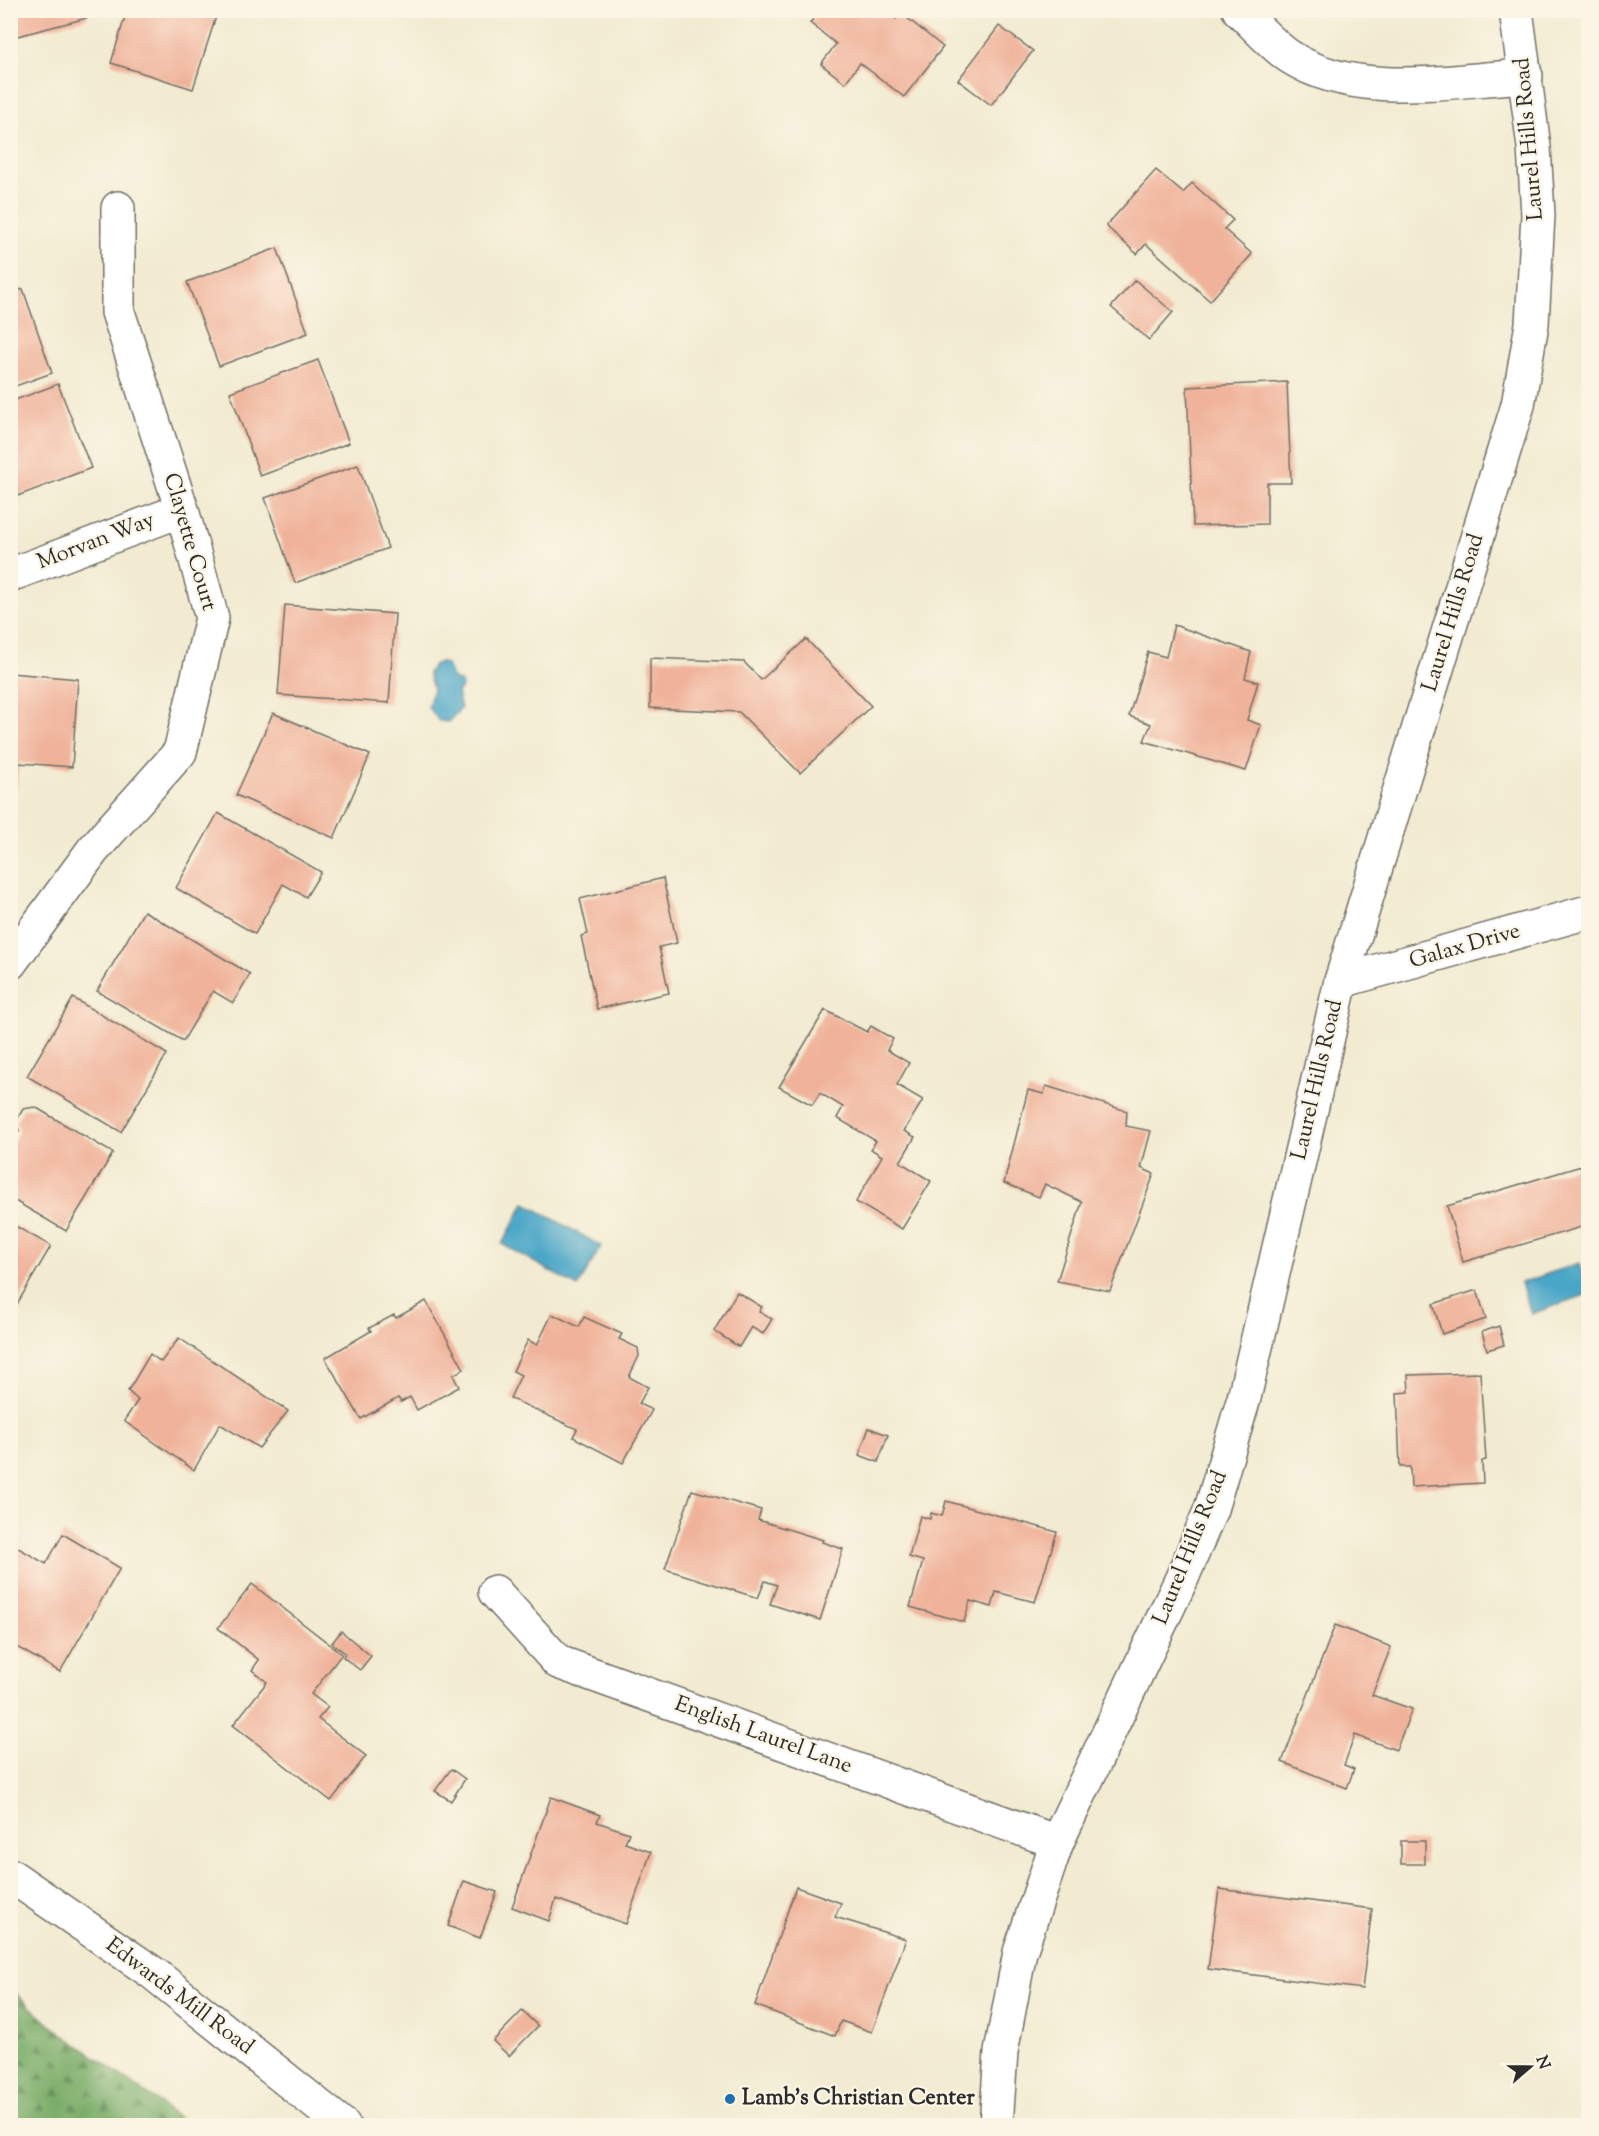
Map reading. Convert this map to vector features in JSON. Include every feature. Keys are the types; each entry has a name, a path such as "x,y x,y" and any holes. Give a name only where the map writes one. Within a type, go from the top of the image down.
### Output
{"street":[{"path":"1239,10 1291,57 1335,76 1373,85 1526,76"},
{"name":"Laurel Hills Road","path":"996,2126 1001,2052 1020,1952 1057,1842 1182,1578 1211,1509 1244,1398 1341,981 1518,405 1533,324 1537,262 1536,192 1526,76 1516,10"},
{"name":"Clayette Court","path":"10,963 93,850 180,752 212,618 182,510 118,312 118,208"},
{"name":"Morvan Way","path":"10,574 182,510"},
{"name":"Galax Drive","path":"1341,981 1588,912"},
{"name":"English Laurel Lane","path":"495,1592 558,1662 1057,1842"},
{"name":"Edwards Mill Road","path":"10,1875 153,1974 344,2126"}],"green space":[{"path":"10,1988 49,2024 161,2104 186,2125 11,2125"}],"water":[{"path":"440,662 447,665 453,679 461,682 462,687 457,692 461,708 448,722 439,721 428,707 433,689 428,673 433,665"},
{"path":"525,1203 601,1246 578,1287 502,1244"},
{"path":"1579,1263 1588,1294 1531,1314 1521,1283"}],"building":[{"path":"10,10 85,10 87,18 10,38"},
{"path":"127,10 218,10 193,89 111,63"},
{"path":"820,10 885,10 896,19 901,13 943,47 904,97 860,63 845,83 821,64 836,44 810,23"},
{"path":"999,26 1033,51 991,105 958,80"},
{"path":"1156,170 1183,193 1192,183 1233,220 1224,229 1252,254 1210,301 1146,244 1137,254 1106,226"},
{"path":"277,248 308,333 219,366 187,282"},
{"path":"1135,280 1173,312 1149,340 1111,307"},
{"path":"23,289 52,373 10,388 10,293"},
{"path":"318,360 349,443 260,476 230,392"},
{"path":"1287,382 1291,483 1267,483 1267,524 1193,526 1187,387"},
{"path":"58,384 91,468 10,499 10,402"},
{"path":"358,465 388,548 295,583 265,498"},
{"path":"285,605 395,614 389,703 278,695"},
{"path":"1174,625 1251,652 1245,678 1258,682 1247,720 1261,725 1246,771 1144,741 1151,724 1129,716 1148,652 1166,657"},
{"path":"806,639 871,706 800,773 739,712 650,708 650,658 744,662 761,680"},
{"path":"10,673 78,679 72,767 19,763 17,789 10,789"},
{"path":"273,713 370,755 334,838 236,795"},
{"path":"218,813 321,872 306,897 283,884 255,934 176,888"},
{"path":"663,878 677,943 659,947 669,993 597,1009 581,936 588,934 580,899"},
{"path":"144,911 250,974 233,1003 213,991 183,1041 97,991"},
{"path":"73,998 167,1054 121,1132 27,1076"},
{"path":"825,1010 867,1032 871,1026 893,1039 887,1050 909,1063 897,1085 923,1100 904,1131 915,1137 900,1162 931,1181 902,1229 856,1202 882,1156 871,1149 876,1141 837,1118 843,1107 820,1093 812,1105 779,1087"},
{"path":"1046,1086 1127,1111 1126,1126 1151,1131 1141,1168 1154,1174 1110,1291 1057,1281 1082,1202 1045,1184 1039,1197 1004,1183 1028,1090 1044,1094"},
{"path":"35,1107 113,1153 66,1231 10,1198 10,1146 19,1131 16,1121 23,1109"},
{"path":"1588,1164 1588,1225 1463,1262 1447,1206"},
{"path":"10,1223 51,1246 10,1316"},
{"path":"1477,1290 1486,1319 1442,1334 1433,1304"},
{"path":"737,1292 762,1307 759,1312 772,1319 763,1334 751,1327 739,1347 714,1331"},
{"path":"426,1301 464,1369 453,1375 459,1387 417,1410 410,1397 401,1402 398,1398 361,1419 325,1358 371,1331 369,1328 394,1315 396,1318"},
{"path":"552,1314 579,1327 584,1317 622,1334 619,1339 638,1348 639,1356 629,1377 648,1387 639,1404 652,1410 623,1463 573,1437 577,1429 510,1398 521,1375 513,1371 528,1340 537,1345"},
{"path":"1499,1326 1504,1345 1487,1350 1482,1332"},
{"path":"179,1338 288,1411 259,1448 220,1424 194,1470 124,1421 138,1400 128,1391 150,1354 161,1362"},
{"path":"1480,1373 1486,1460 1482,1461 1483,1483 1411,1487 1410,1467 1400,1467 1397,1393 1409,1392 1408,1375"},
{"path":"869,1428 888,1435 878,1462 859,1455"},
{"path":"692,1490 761,1510 758,1520 823,1540 822,1542 843,1549 820,1620 770,1604 777,1585 765,1581 758,1598 665,1569"},
{"path":"946,1501 1057,1532 1035,1602 996,1592 992,1607 970,1601 964,1622 910,1607 923,1561 909,1557 920,1516 930,1519 931,1513 942,1516"},
{"path":"63,1534 120,1568 60,1672 10,1643 10,1543 46,1564"},
{"path":"252,1584 342,1654 311,1694 328,1707 318,1719 366,1756 331,1801 233,1725 267,1682 252,1670 259,1660 218,1628"},
{"path":"1335,1625 1391,1647 1372,1695 1412,1709 1396,1750 1355,1735 1344,1765 1354,1769 1347,1788 1282,1762"},
{"path":"341,1631 371,1656 360,1670 343,1657 345,1653 332,1643"},
{"path":"451,1769 465,1779 451,1801 435,1791"},
{"path":"551,1797 600,1815 597,1822 629,1833 625,1843 651,1852 626,1924 556,1899 549,1921 512,1907"},
{"path":"1401,1841 1425,1841 1425,1864 1401,1864"},
{"path":"464,1881 497,1892 480,1938 448,1926"},
{"path":"796,1887 841,1903 835,1917 906,1939 872,2032 841,2021 835,2036 755,2005"},
{"path":"1219,1889 1372,1909 1362,1989 1208,1969"},
{"path":"522,2011 538,2026 509,2056 493,2041"}],"place":[{"name":"Lamb's Christian Center","path":"730,2099"}]}
